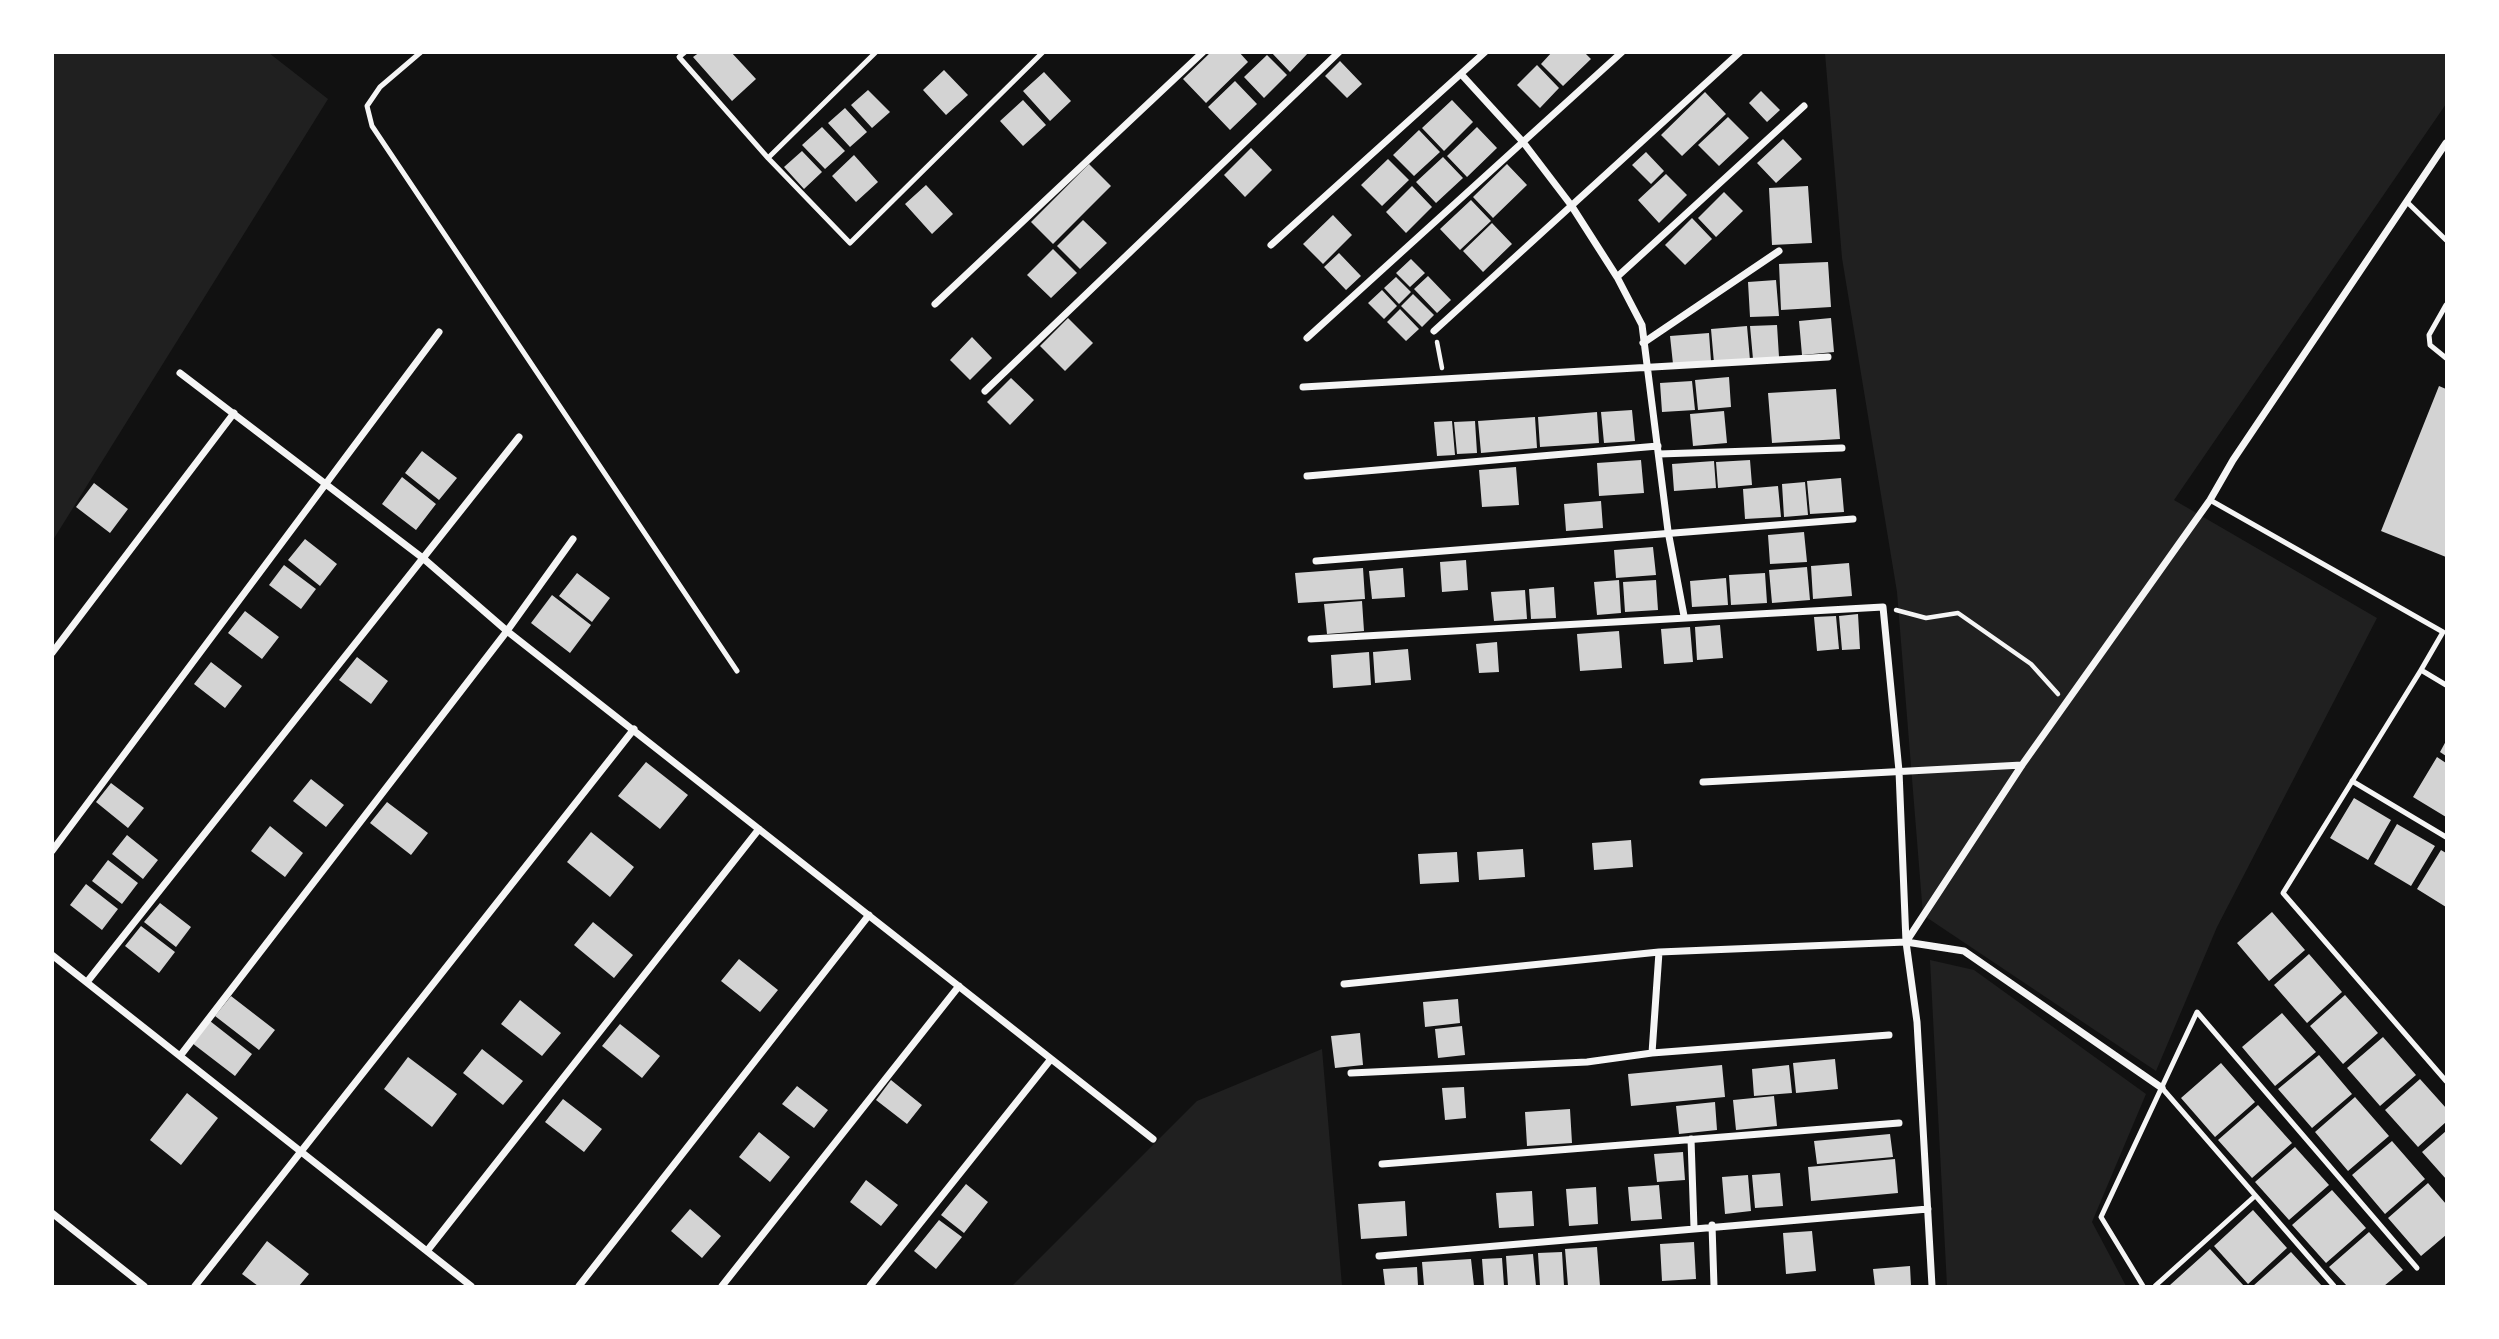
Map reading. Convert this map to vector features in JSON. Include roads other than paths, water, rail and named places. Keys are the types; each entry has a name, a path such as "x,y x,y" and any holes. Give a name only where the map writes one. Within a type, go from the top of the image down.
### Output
{"street":[{"path":"935,304 1203,52"},
{"path":"985,391 1339,52"},
{"path":"1272,245 1485,52"},
{"path":"1307,338 1622,52"},
{"path":"1434,331 1740,52"},
{"path":"1461,74 1523,142 1571,205 1617,277 1643,325 1646,368 1668,531 1684,616"},
{"path":"1617,277 1804,106"},
{"path":"1906,942 2022,765 2210,500 2233,460 2446,143"},
{"path":"1643,343 1779,251"},
{"path":"52,851 439,332"},
{"path":"1303,387 1828,357"},
{"path":"180,373 424,559 507,631 1153,1139"},
{"path":"52,653 234,413"},
{"path":"87,982 519,437"},
{"path":"1307,476 1658,450 1842,448"},
{"path":"1316,561 1668,531 1853,519"},
{"path":"180,1056 507,631 573,540"},
{"path":"1311,639 1684,616 1883,607 1899,771 1906,942 1917,1022 1932,1286"},
{"path":"195,1286 634,729"},
{"path":"1703,782 2022,765"},
{"path":"427,1251 759,829"},
{"path":"579,1286 869,915"},
{"path":"1344,984 1659,952 1906,942 1964,951 2162,1088"},
{"path":"1652,1053 1659,952"},
{"path":"52,955 471,1286"},
{"path":"722,1286 959,986"},
{"path":"1351,1073 1587,1062 1652,1053 1889,1035"},
{"path":"870,1286 1051,1059"},
{"path":"1382,1164 1899,1123"},
{"path":"1691,1139 1694,1228"},
{"path":"1379,1256 1712,1225 1927,1209"},
{"path":"52,1213 144,1286"},
{"path":"1712,1225 1714,1286"}],"lane":[{"path":"421,52 380,87 366,106 372,126 737,671"},
{"path":"768,158 876,52"},
{"path":"682,55 768,158 850,243 1043,52"},
{"path":"2407,202 2446,240"},
{"path":"2446,306 2429,335 2430,345 2446,358"},
{"path":"2210,500 2443,632 2283,893 2446,1081"},
{"path":"2421,670 2446,685"},
{"path":"2352,781 2446,837"},
{"path":"2143,1286 2102,1217 2197,1012 2417,1268"},
{"path":"2162,1088 2334,1286"},
{"path":"2155,1286 2256,1196"}]}
